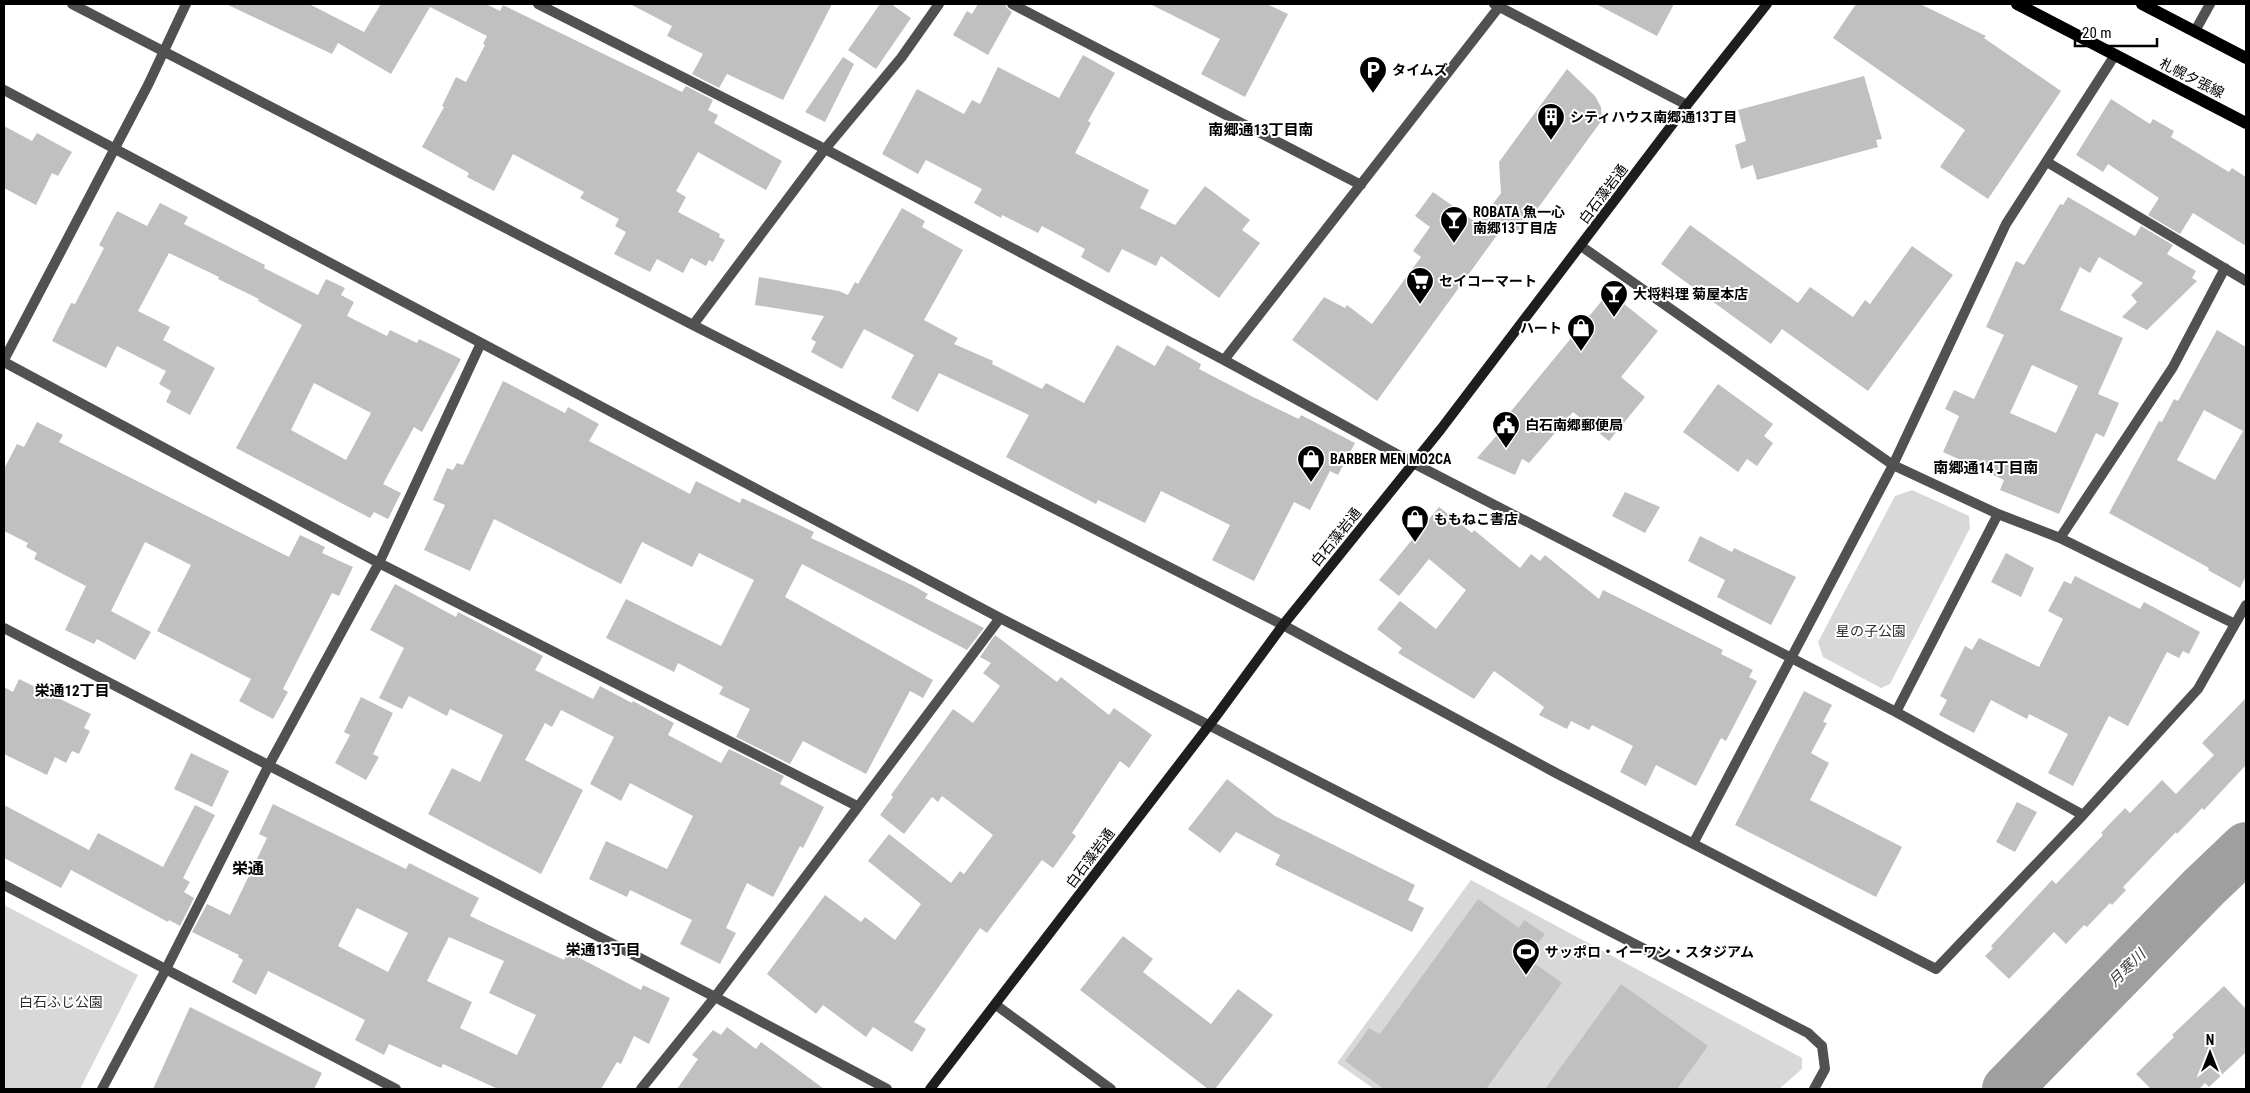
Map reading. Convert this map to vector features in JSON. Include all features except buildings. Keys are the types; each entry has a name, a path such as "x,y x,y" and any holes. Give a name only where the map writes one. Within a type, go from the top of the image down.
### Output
{"main road":[{"name":"白石藻岩通","path":"930,1089 1217,715 1283,625 1413,464 1687,105 1767,4"},
{"name":"札幌夕張線","path":"2017,4 2246,123"},
{"path":"2142,4 2246,58"}],"street":[{"path":"72,4 693,325 1283,625 1556,773 1694,842 1936,969 2083,815 2198,689 2246,605"},
{"path":"186,4 148,85 4,361 379,563 857,806"},
{"path":"538,4 825,149 1224,360 1413,464 1790,660 1896,712 2083,815"},
{"path":"693,325 825,149 901,58 939,4"},
{"path":"1012,4 1361,185"},
{"path":"2195,31 2210,4"},
{"path":"1224,360 1361,185 1496,5 1687,105"},
{"path":"1694,842 1893,465 2006,224 2115,55"},
{"path":"4,90 1000,618 1210,724 1808,1033 1822,1046 1825,1069 1814,1089"},
{"path":"2047,162 2246,281"},
{"path":"1581,246 1893,465 1998,514 2060,538 2235,624"},
{"path":"2060,538 2173,367 2225,268"},
{"path":"102,1089 165,971 269,765 379,563 481,343"},
{"path":"1896,712 1998,514"},
{"path":"641,1089 714,997 1000,618"},
{"path":"4,628 887,1089"},
{"path":"4,885 165,971 396,1089"},
{"path":"996,1005 1111,1089"}],"green space":[{"name":"星の子公園","path":"1912,490 1969,516 1970,528 1890,684 1881,688 1823,657 1818,642 1895,496"},
{"name":"サッポロ・イーワン・スタジアム","path":"1471,880 1802,1058 1802,1069 1779,1089 1374,1089 1337,1063"},
{"name":"白石ふじ公園","path":"4,905 138,975 80,1089 4,1089"}],"waterway":[{"name":"月寒川","path":"2007,1089 2204,887 2246,847"}],"place":[{"name":"タイムズ","path":"1373,94"},
{"name":"シティハウス南郷通13丁目","path":"1551,141"},
{"name":"ROBATA 魚一心 南郷13丁目店","path":"1454,244"},
{"name":"セイコーマート","path":"1420,305"},
{"name":"大将料理 菊屋本店","path":"1614,318"},
{"name":"ハート","path":"1581,352"},
{"name":"白石南郷郵便局","path":"1506,449"},
{"name":"BARBER MEN MO2CA","path":"1311,483"},
{"name":"ももねこ書店","path":"1415,543"},
{"name":"サッポロ・イーワン・スタジアム","path":"1526,976"}],"district":[{"name":"南郷通13丁目南","path":"1261,130"},
{"name":"南郷通14丁目南","path":"1986,468"},
{"name":"栄通12丁目","path":"72,691"},
{"name":"栄通","path":"248,868"},
{"name":"栄通13丁目","path":"603,950"}]}
